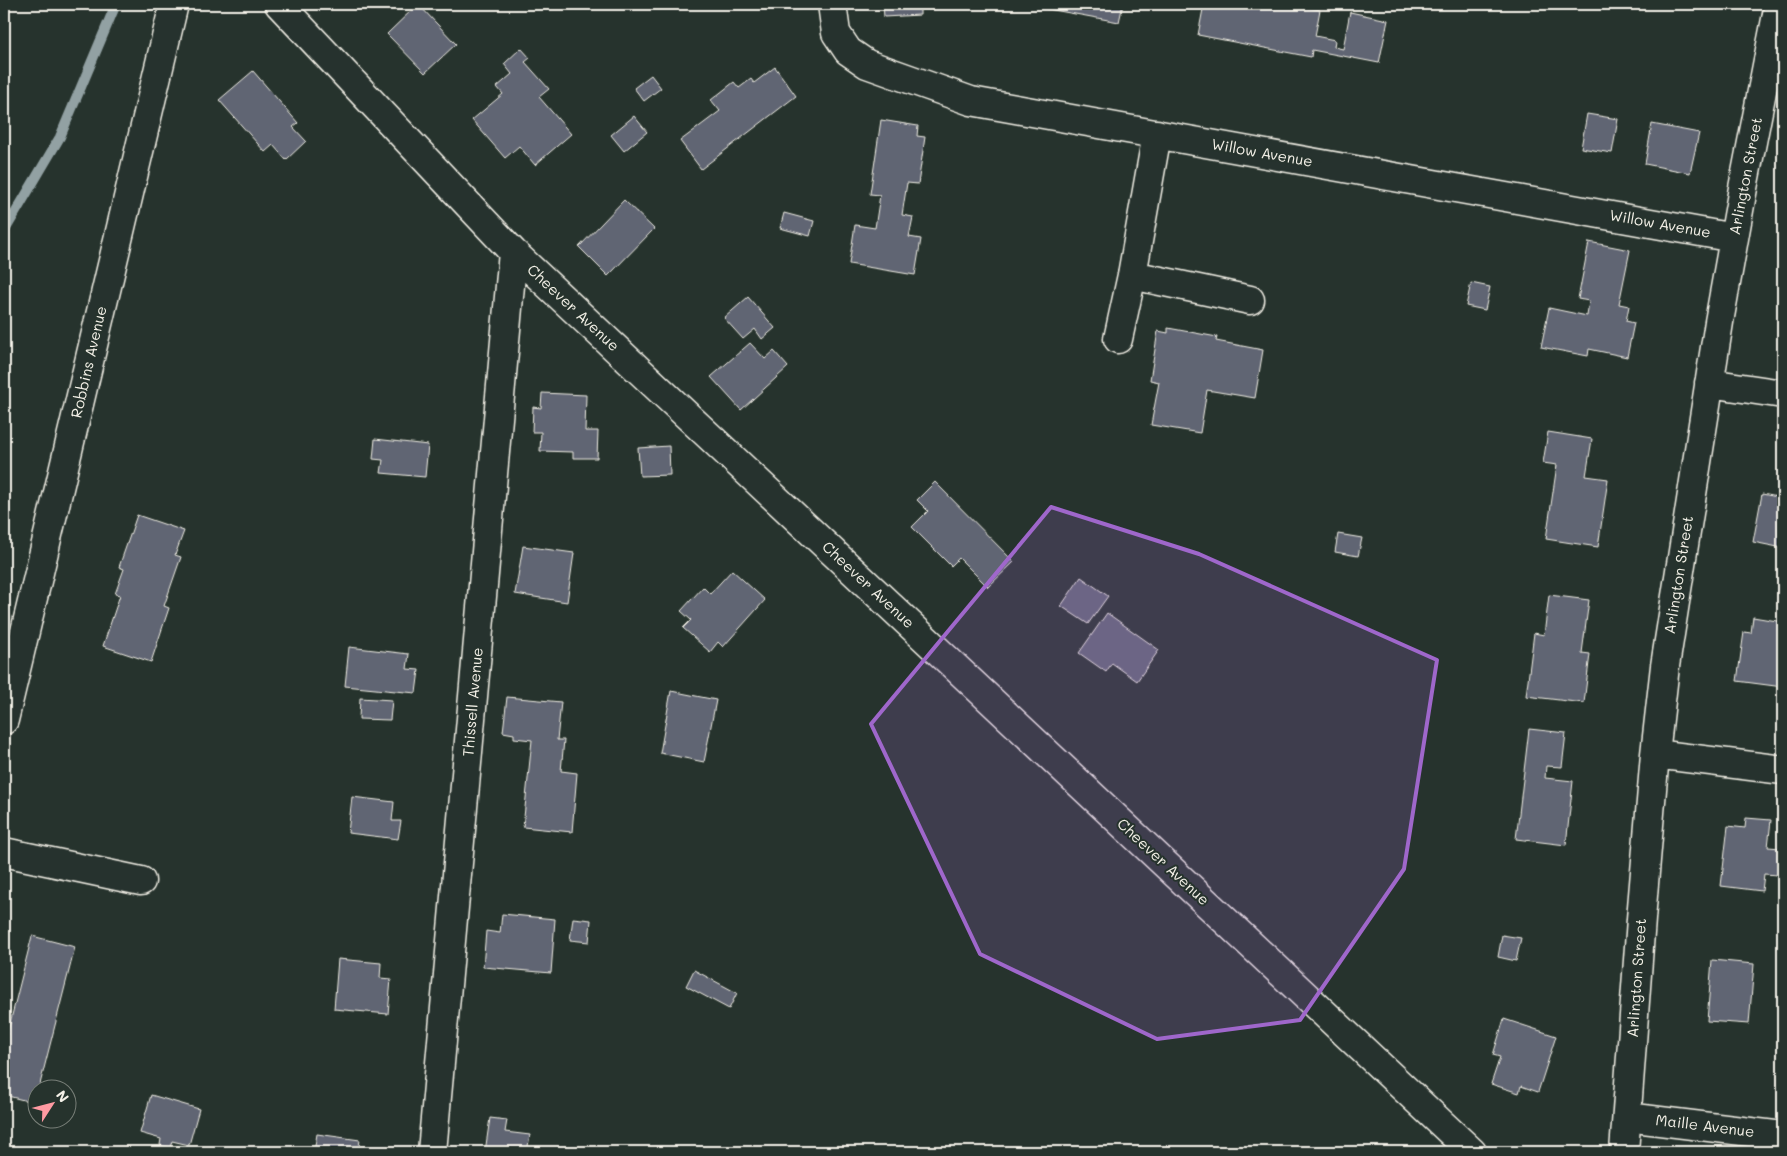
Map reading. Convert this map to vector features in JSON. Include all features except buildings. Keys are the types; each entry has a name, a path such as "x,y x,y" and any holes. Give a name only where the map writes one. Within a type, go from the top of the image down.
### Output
{"street":[{"name":"Robbins Avenue","path":"4,720 174,4"},
{"name":"Cheever Avenue","path":"279,4 513,252 1472,1152"},
{"name":"Willow Avenue","path":"832,4 836,33 848,51 868,64 971,101 1734,238"},
{"name":"Arlington Street","path":"1624,1152 1655,754 1665,666 1709,383 1734,238 1779,18"},
{"path":"1118,339 1132,275 1156,134"},
{"name":"Thissell Avenue","path":"432,1152 513,252"},
{"path":"1132,275 1250,300"},
{"path":"1709,383 1783,394"},
{"path":"1655,754 1783,770"},
{"path":"4,852 141,880"},
{"name":"Maille Avenue","path":"1627,1117 1783,1136"}],"highlighted area":[{"path":"1051,507 1199,554 1437,660 1404,869 1300,1020 1157,1039 980,954 871,724"}],"waterway":[{"path":"4,232 60,137 116,4"}]}
